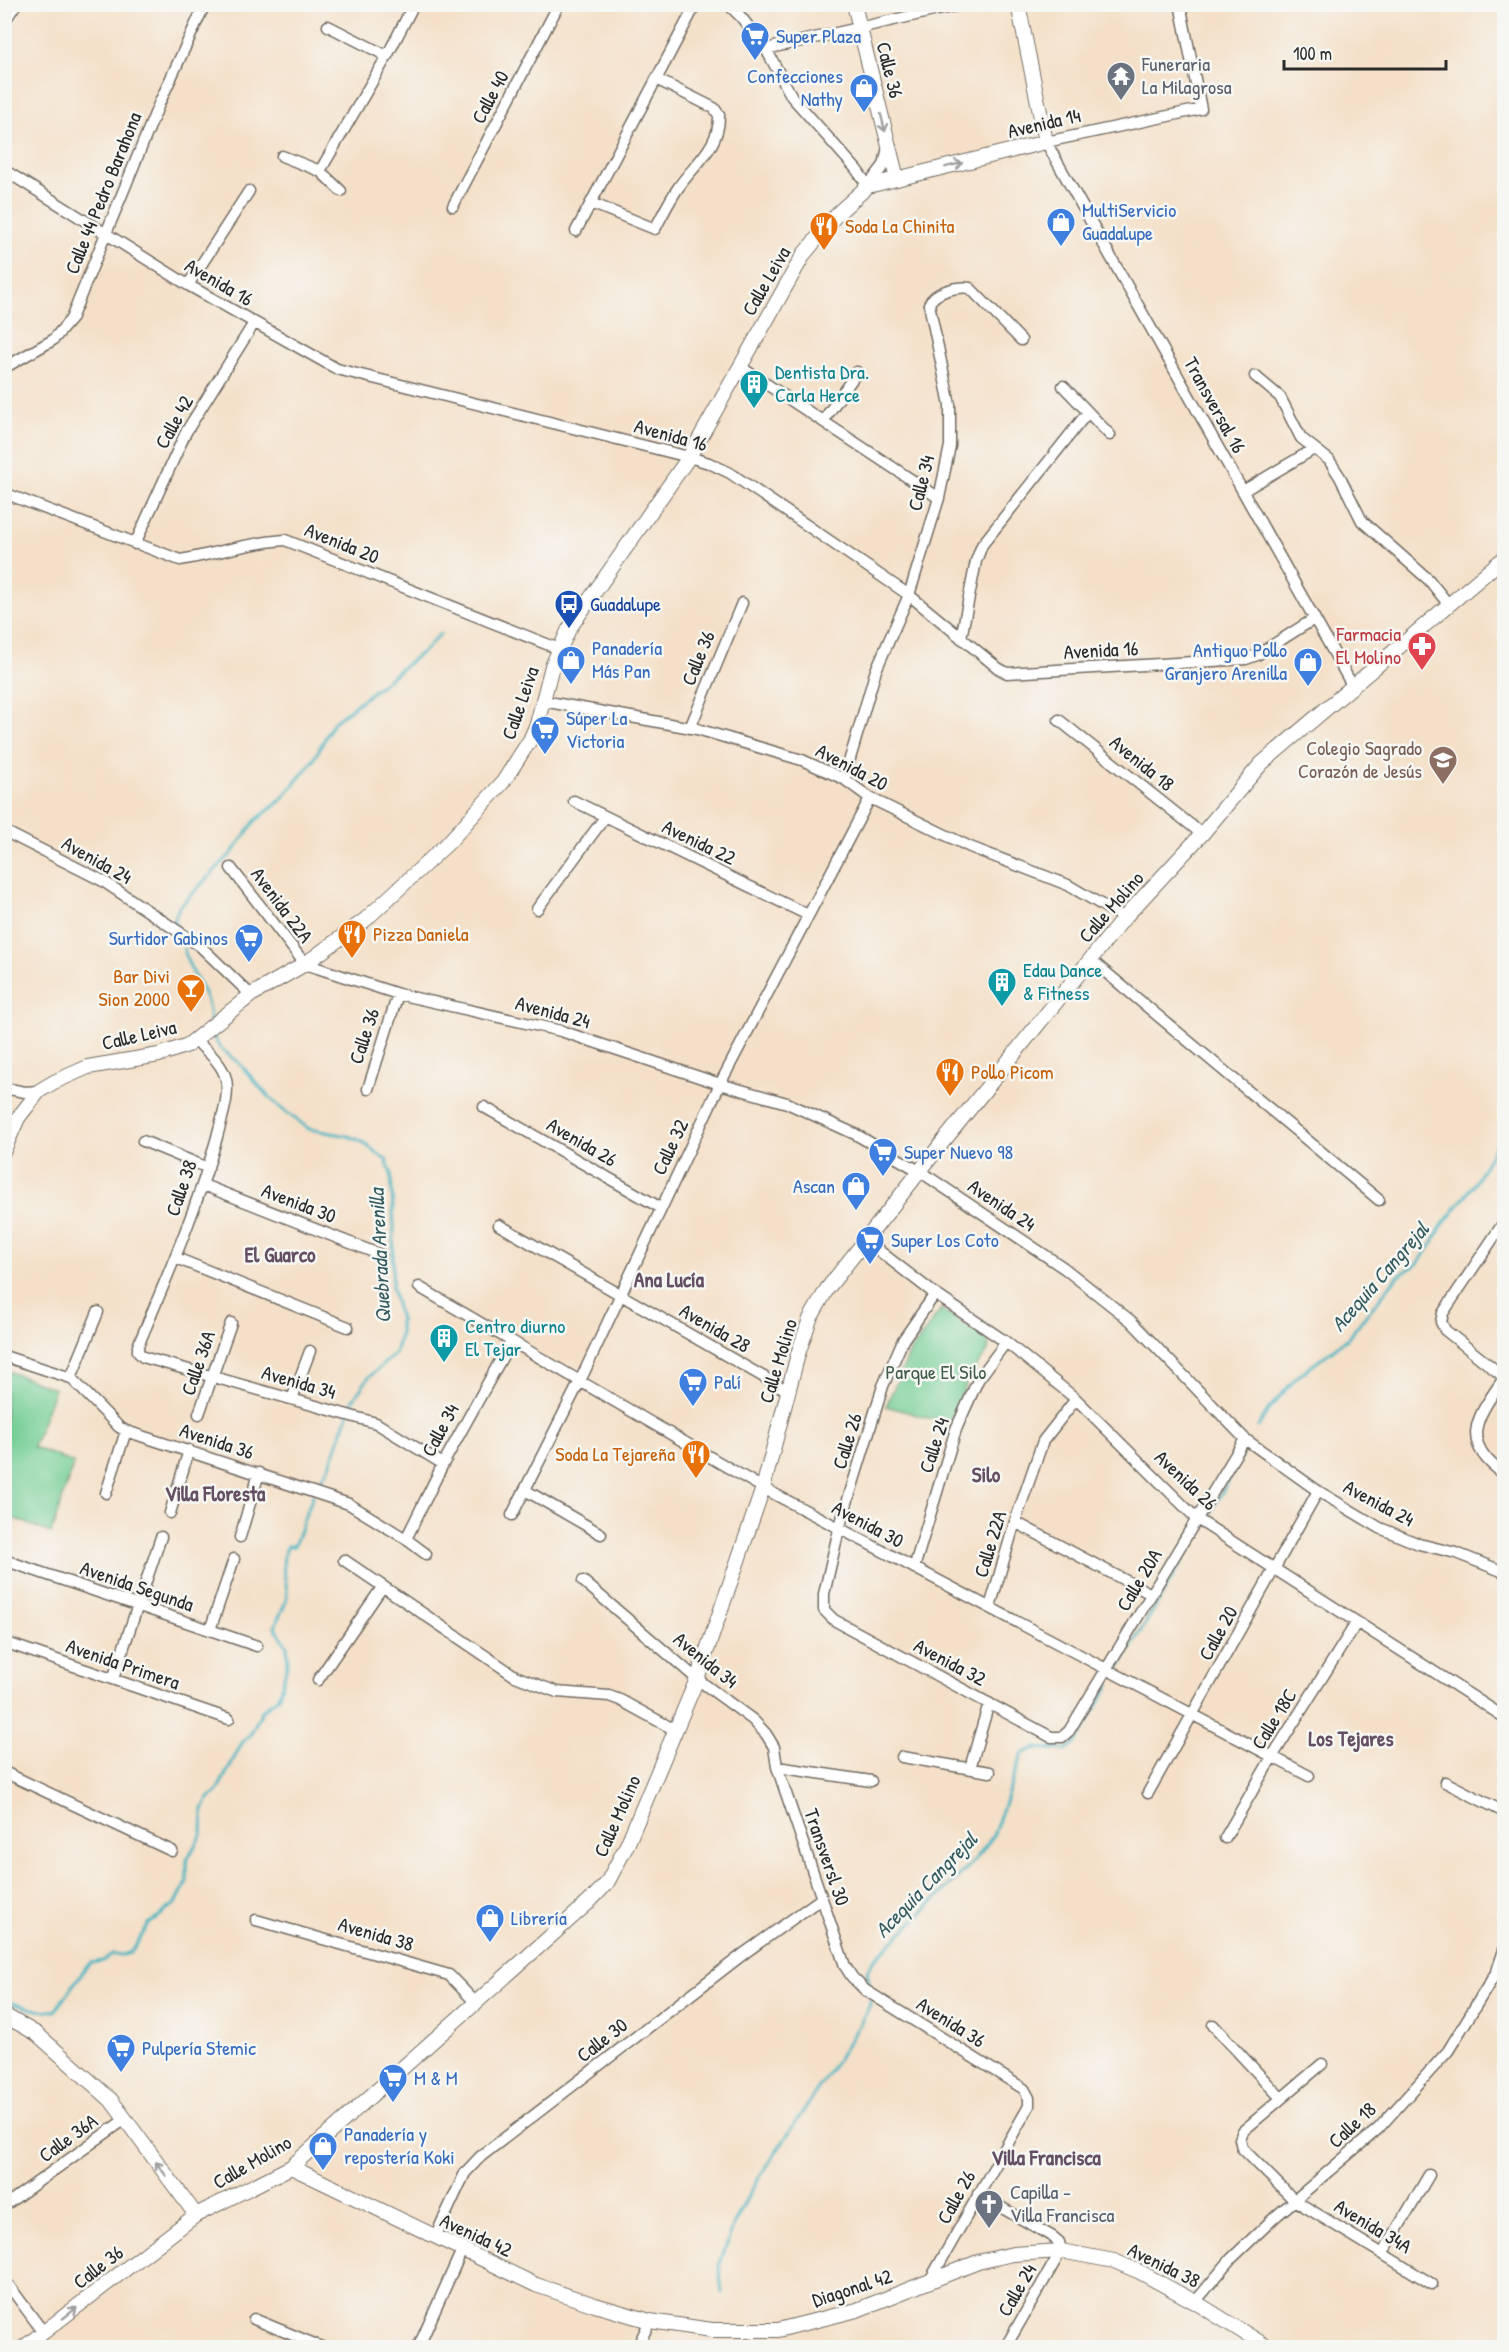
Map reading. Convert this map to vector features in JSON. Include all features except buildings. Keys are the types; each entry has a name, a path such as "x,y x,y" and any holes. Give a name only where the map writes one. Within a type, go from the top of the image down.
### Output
{"main road":[{"name":"Calle 36","path":"854,4 897,179"},
{"path":"1018,4 1046,142"},
{"name":"Avenida 14","path":"897,179 1046,142"},
{"name":"Calle Leiva","path":"39,1091 88,1068 159,1055 177,1050 195,1040 251,995 304,964 365,920 448,843 488,800 524,753 537,724 552,666 569,629 689,457 739,366 815,238 844,206 868,186 897,179"},
{"name":"Calle Molino","path":"196,2216 291,2167 608,1883 627,1845 697,1678 763,1488 788,1391 810,1319 827,1289 1124,918 1202,834 1261,764 1504,558"},
{"path":"4,1150 18,1118 39,1091"},
{"path":"4,2015 37,2034 111,2100 123,2120 196,2216"},
{"name":"Avenida 42","path":"291,2167 536,2285 650,2321"},
{"name":"Calle 36","path":"23,2348 196,2216"},
{"name":"Diagonal 42","path":"650,2321 712,2330 777,2330 857,2310 978,2262 1013,2254 1061,2251"},
{"name":"Avenida 38","path":"1061,2251 1113,2261 1140,2272 1195,2302 1269,2348"}],"street":[{"path":"4,22 16,4"},
{"name":"Calle 44 Pedro Barahona","path":"4,368 43,347 62,331 71,319 159,104 205,4"},
{"path":"320,171 387,57 414,4"},
{"name":"Calle 40","path":"453,206 560,4"},
{"path":"576,231 696,4"},
{"path":"728,4 766,49 792,98 848,160 868,186 884,165 888,145"},
{"path":"766,49 964,4"},
{"name":"Avenida 14","path":"1046,142 1201,109 1180,4"},
{"path":"328,26 387,57"},
{"path":"655,229 679,186 704,159 719,122 719,115 714,108 656,79"},
{"name":"Transversal 16","path":"1046,142 1352,685"},
{"path":"282,156 320,171 341,191"},
{"name":"Avenida 16","path":"4,170 188,285 337,369 689,457 730,473 909,595 1007,673 1246,659 1257,655 1314,619"},
{"path":"188,285 249,191"},
{"path":"591,203 666,234"},
{"name":"Calle 34","path":"844,779 876,670 909,595 939,498 950,446 950,405 929,304 932,297 937,293 964,287 970,288 1021,340"},
{"name":"Calle 42","path":"135,544 186,432 254,323"},
{"path":"739,366 939,498"},
{"path":"823,421 857,372"},
{"path":"1255,376 1280,397 1301,438 1329,460 1341,477 1362,521 1429,580 1449,605"},
{"path":"1063,386 1110,435"},
{"path":"962,638 976,561 982,545 1088,412"},
{"path":"1243,491 1314,449"},
{"name":"Avenida 20","path":"4,494 180,560 206,556 257,542 285,540 559,649"},
{"name":"Calle 36","path":"690,728 742,603"},
{"name":"Avenida 20","path":"543,700 690,728 802,760 844,779 870,798 970,847 1068,885 1124,918"},
{"name":"Avenida 18","path":"1059,720 1202,834"},
{"name":"Calle 32","path":"512,1515 580,1381 720,1084 870,798"},
{"name":"Avenida 22","path":"574,801 808,915"},
{"path":"537,909 605,817"},
{"name":"Avenida 24","path":"4,831 103,881 200,946 251,995"},
{"name":"Avenida 22A","path":"231,868 304,964"},
{"path":"1091,960 1379,1200"},
{"name":"Avenida 24","path":"304,964 398,994 561,1031 720,1084 787,1103 822,1118 921,1172 1064,1268 1131,1321 1245,1439 1318,1491 1380,1528 1419,1544 1456,1553 1504,1572"},
{"name":"Calle 36","path":"368,1089 398,994"},
{"name":"Calle 38","path":"138,1352 138,1346 176,1258 203,1185 221,1122 227,1081 222,1068 195,1040"},
{"path":"4,1088 25,1092 39,1091"},
{"name":"Avenida 26","path":"484,1107 661,1208"},
{"path":"143,1141 208,1168"},
{"name":"Avenida 30","path":"203,1185 381,1255"},
{"path":"1504,1222 1443,1313 1441,1322 1445,1330 1504,1378 1479,1415 1476,1432 1479,1450 1504,1474"},
{"name":"Avenida 28","path":"498,1225 788,1391"},
{"name":"Avenida 26","path":"865,1240 935,1294 1006,1342 1076,1399 1197,1519 1504,1717"},
{"path":"176,1258 348,1327"},
{"name":"Avenida 30","path":"418,1287 763,1488 1309,1776"},
{"name":"Calle 26","path":"824,1610 824,1594 839,1529 887,1376 903,1340 935,1294"},
{"path":"71,1378 98,1312"},
{"name":"Calle 36A","path":"199,1414 231,1323"},
{"name":"Calle 34","path":"406,1539 443,1464 511,1341"},
{"name":"Calle 24","path":"914,1568 956,1429 978,1380 1006,1342"},
{"path":"292,1399 310,1351"},
{"name":"Avenida 34","path":"138,1352 143,1356 376,1423 443,1464"},
{"name":"Avenida 36","path":"4,1356 71,1378 119,1427 126,1431 349,1504 426,1554"},
{"name":"Calle 22A","path":"990,1607 1015,1522 1043,1441 1076,1399"},
{"path":"106,1493 126,1431"},
{"name":"Calle 20A","path":"1062,1737 1069,1731 1107,1671 1245,1439"},
{"path":"170,1513 189,1450"},
{"path":"240,1537 259,1473"},
{"path":"525,1490 601,1534"},
{"name":"Calle 20","path":"1148,1793 1318,1491"},
{"path":"1015,1522 1151,1594"},
{"path":"113,1679 161,1537"},
{"name":"Avenida Segunda","path":"4,1560 257,1646"},
{"path":"210,1630 234,1560"},
{"path":"344,1560 515,1676 557,1692 609,1696 675,1730"},
{"name":"Avenida 34","path":"583,1581 697,1678 753,1720 774,1747"},
{"path":"318,1680 383,1586"},
{"name":"Avenida 32","path":"824,1610 834,1620 1051,1737 1062,1737"},
{"name":"Calle 18C","path":"1225,1838 1272,1757 1357,1622"},
{"name":"Avenida Primera","path":"4,1642 229,1719"},
{"path":"970,1768 988,1703"},
{"name":"Transversl 30","path":"774,1747 777,1767 845,1966 852,1977"},
{"path":"902,1757 990,1772"},
{"path":"777,1767 871,1781"},
{"path":"4,1772 172,1851"},
{"path":"1445,1782 1504,1812"},
{"name":"Calle 30","path":"435,2237 465,2173 480,2157 746,1952 822,1898"},
{"name":"Avenida 38","path":"256,1920 449,1975 476,2003"},
{"name":"Calle 18","path":"1195,2302 1232,2258 1294,2200 1378,2129 1448,2051 1497,1971 1504,1950"},
{"name":"Avenida 36","path":"852,1977 865,1990 1024,2089 1029,2098"},
{"path":"1213,2025 1281,2098 1322,2064"},
{"name":"Calle 26","path":"929,2282 1029,2106 1029,2098"},
{"name":"Avenida 34A","path":"1281,2098 1243,2131 1240,2139 1242,2148 1294,2200 1432,2284"},
{"name":"Calle 36A","path":"6,2203 123,2120"},
{"path":"1383,2253 1429,2175"},
{"path":"978,2194 1053,2236 1059,2242 1061,2251"},
{"path":"418,2348 462,2250"},
{"name":"Calle 24","path":"1005,2348 1061,2251"},
{"path":"4,2279 44,2333"},
{"path":"254,2319 324,2348"},
{"path":"637,2348 650,2321"}],"green space":[{"name":"Parque El Silo","path":"941,1309 987,1340 989,1345 988,1351 969,1377 949,1424 886,1406 909,1354"},
{"path":"5,1370 55,1389 33,1447 74,1463 51,1533 5,1515"}],"waterway":[{"name":"Quebrada Arenilla","path":"176,926 174,920 179,907 232,853 255,821 280,801 313,761 333,723 426,649 440,634"},
{"name":"Quebrada Arenilla","path":"181,938 188,962 208,1003 210,1021"},
{"name":"Quebrada Arenilla","path":"211,1033 220,1048 239,1063 282,1109 309,1129 348,1136 361,1141 386,1160 391,1173 394,1227 392,1288 400,1320 400,1335 395,1354 369,1377 353,1400 329,1468 315,1489"},
{"name":"Acequia Cangrejal","path":"1258,1427 1268,1410 1296,1378 1347,1339 1397,1277 1417,1264 1433,1243 1441,1227 1473,1186 1504,1131"},
{"name":"Acequia Cangrejal","path":"1209,1515 1242,1456"},
{"name":"Quebrada Arenilla","path":"4,2001 37,2010 55,2011 86,1967 91,1963 103,1961 112,1954 123,1955 131,1952 149,1924 176,1903 187,1882 187,1860 202,1833 203,1809 208,1799 216,1793 262,1711 278,1697 288,1660 287,1646 275,1627 287,1599 285,1552 288,1546 294,1546 313,1495"},
{"name":"Acequia Cangrejal","path":"1119,1668 1198,1534"},
{"name":"Acequia Cangrejal","path":"869,1983 867,1971 872,1962 974,1861 993,1836 1022,1754 1035,1748 1066,1750 1076,1742 1110,1684"},
{"name":"Acequia Cangrejal","path":"722,2293 719,2266 734,2224 750,2192 859,2026 870,2005 870,2000"}],"place":[{"name":"Super Plaza","path":"755,62"},
{"name":"Funeraria La Milagrosa","path":"1121,102"},
{"name":"Confecciones Nathy","path":"864,114"},
{"name":"MultiServicio Guadalupe","path":"1061,248"},
{"name":"Soda La Chinita","path":"824,252"},
{"name":"Dentista Dra. Carla Herce","path":"754,410"},
{"name":"Guadalupe","path":"569,630"},
{"name":"Farmacia El Molino","path":"1422,672"},
{"name":"Panadería Más Pan","path":"571,686"},
{"name":"Antiguo Pollo Granjero Arenilla","path":"1308,688"},
{"name":"Súper La Victoria","path":"545,756"},
{"name":"Colegio Sagrado Corazón de Jesús","path":"1443,786"},
{"name":"Pizza Daniela","path":"352,960"},
{"name":"Surtidor Gabinos","path":"249,964"},
{"name":"Edau Dance & Fitness","path":"1002,1008"},
{"name":"Bar Divi Sion 2000","path":"191,1014"},
{"name":"Pollo Picom","path":"950,1098"},
{"name":"Super Nuevo 98","path":"883,1178"},
{"name":"Ascan","path":"856,1212"},
{"name":"Super Los Coto","path":"870,1266"},
{"name":"Centro diurno El Tejar","path":"444,1364"},
{"name":"Palí","path":"693,1408"},
{"name":"Soda La Tejareña","path":"696,1480"},
{"name":"Librería","path":"490,1944"},
{"name":"Pulpería Stemic","path":"121,2074"},
{"name":"M & M","path":"393,2104"},
{"name":"Panadería y repostería Koki","path":"323,2172"},
{"name":"Capilla - Villa Francisca","path":"989,2230"}],"district":[{"name":"El Guarco","path":"280,1255"},
{"name":"Ana Lucía","path":"669,1280"},
{"name":"Silo","path":"986,1475"},
{"name":"Villa Floresta","path":"215,1494"},
{"name":"Los Tejares","path":"1351,1739"},
{"name":"Villa Francisca","path":"1046,2158"}]}
